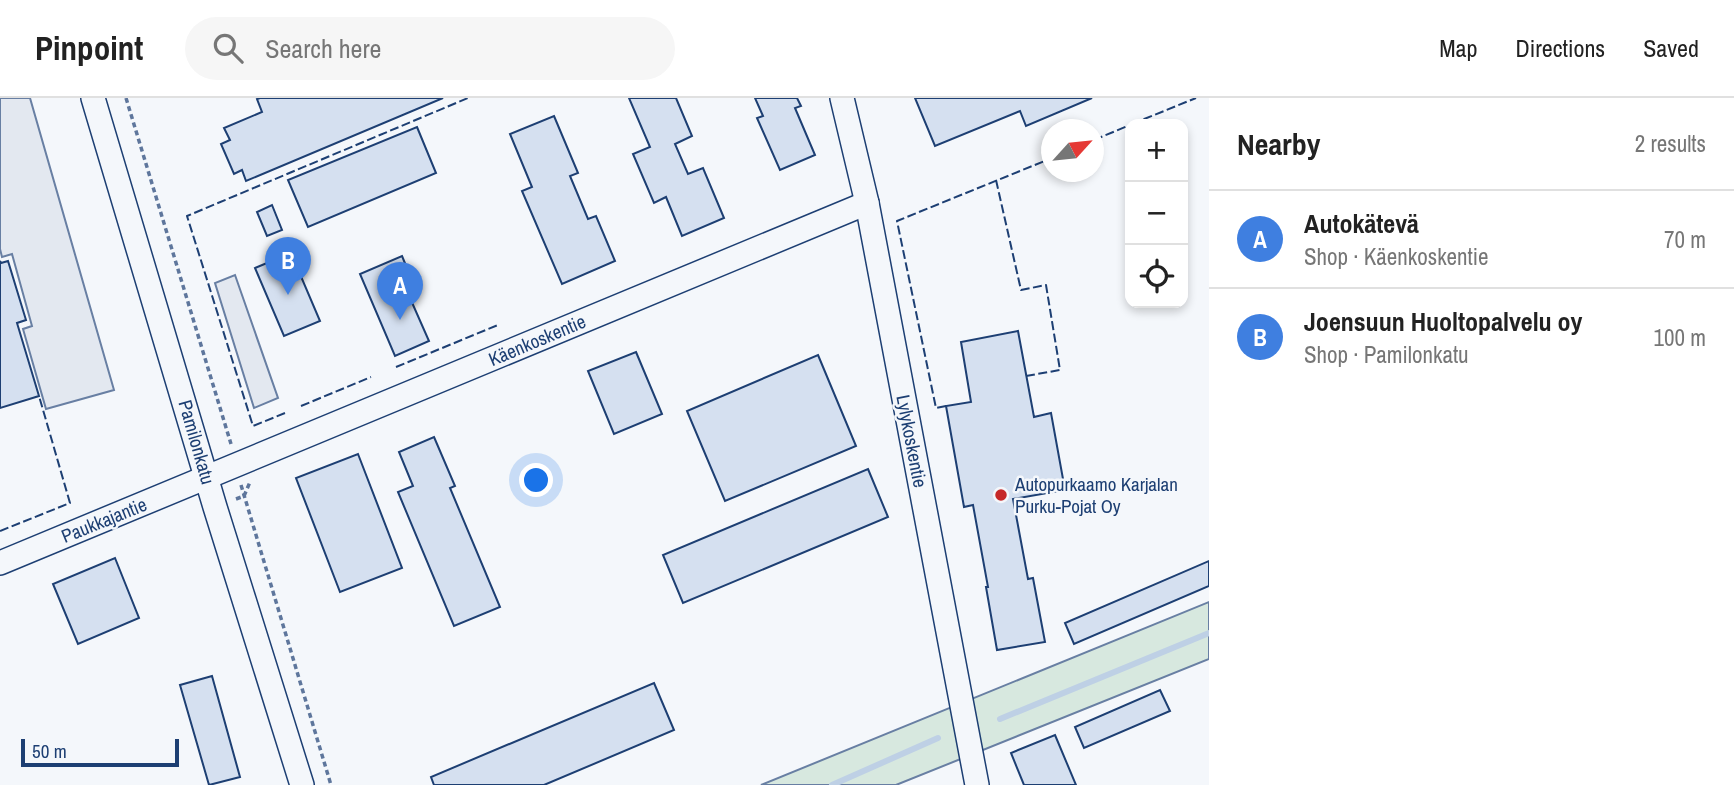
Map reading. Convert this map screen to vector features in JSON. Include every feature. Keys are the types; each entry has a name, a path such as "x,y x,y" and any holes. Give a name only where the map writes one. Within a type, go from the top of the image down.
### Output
{"street":[{"name":"Pamilonkatu","path":"93,98 215,507 302,785"},
{"name":"Lylykoskentie","path":"842,98 867,204 977,785"},
{"name":"Käenkoskentie","path":"208,477 867,204"},
{"name":"Paukkajantie","path":"0,563 208,477"}],"path":[{"path":"126,98 331,785"}],"shaded area":[{"path":"0,98 30,98 114,390 46,409 23,329 32,326 12,254 2,257 0,249"},
{"path":"235,275 278,398 254,408 215,283"},
{"path":"1209,602 1209,659 896,785 761,785"}],"building":[{"path":"443,98 246,181 242,170 234,174 221,144 230,140 224,128 262,112 257,99"},
{"path":"629,98 676,98 692,136 675,144 688,174 703,168 724,218 682,236 666,197 654,203 633,154 650,147"},
{"path":"755,98 797,98 801,106 795,108 815,155 780,170 757,118 763,116"},
{"path":"915,98 1092,98 1026,126 1020,111 935,146"},
{"path":"554,116 578,173 570,176 588,219 596,216 615,261 562,284 522,191 532,187 510,134"},
{"path":"417,127 436,173 308,227 288,180"},
{"path":"272,205 282,230 267,236 257,212"},
{"path":"291,253 320,321 284,336 255,268"},
{"path":"402,256 418,295 410,298 429,341 395,356 360,274"},
{"path":"0,261 8,261 26,320 17,323 39,396 0,408"},
{"name":"Autopurkaamo Karjalan Purku-Pojat Oy","path":"1018,331 1034,417 1051,413 1065,490 1013,499 1028,579 1033,578 1045,642 997,650 973,505 964,507 946,406 971,402 961,342"},
{"path":"636,352 662,414 614,434 588,371"},
{"path":"818,355 856,446 725,501 687,411"},
{"path":"434,437 455,486 450,488 500,607 454,626 398,492 413,486 399,452"},
{"path":"358,454 402,568 340,592 296,478"},
{"path":"868,469 888,517 683,603 663,555"},
{"path":"115,558 139,618 78,644 53,584"},
{"path":"1209,561 1209,586 1074,644 1065,623"},
{"path":"212,676 240,777 209,785 180,685"},
{"path":"654,683 674,730 544,785 434,785 431,777"},
{"path":"1160,690 1170,711 1084,748 1075,727"},
{"path":"1055,735 1076,785 1024,785 1011,753"}],"waterway":[{"path":"1000,719 1209,633"},
{"path":"832,785 938,738"}],"fence":[{"path":"285,413 253,426 187,216 468,98"},
{"path":"1144,119 1196,98"},
{"path":"1104,136 1125,127"},
{"path":"946,406 936,408 897,221 1041,162"},
{"path":"996,180 1021,290 1046,285 1060,370 1026,376"},
{"path":"396,367 498,325"},
{"path":"301,406 371,377"},
{"path":"0,531 70,503 39,396"}],"place":[{"name":"Joensuun Huoltopalvelu oy","path":"288,295"},
{"name":"Autokätevä","path":"400,320"},
{"name":"Autopurkaamo Karjalan Purku-Pojat Oy","path":"1001,495"}]}
